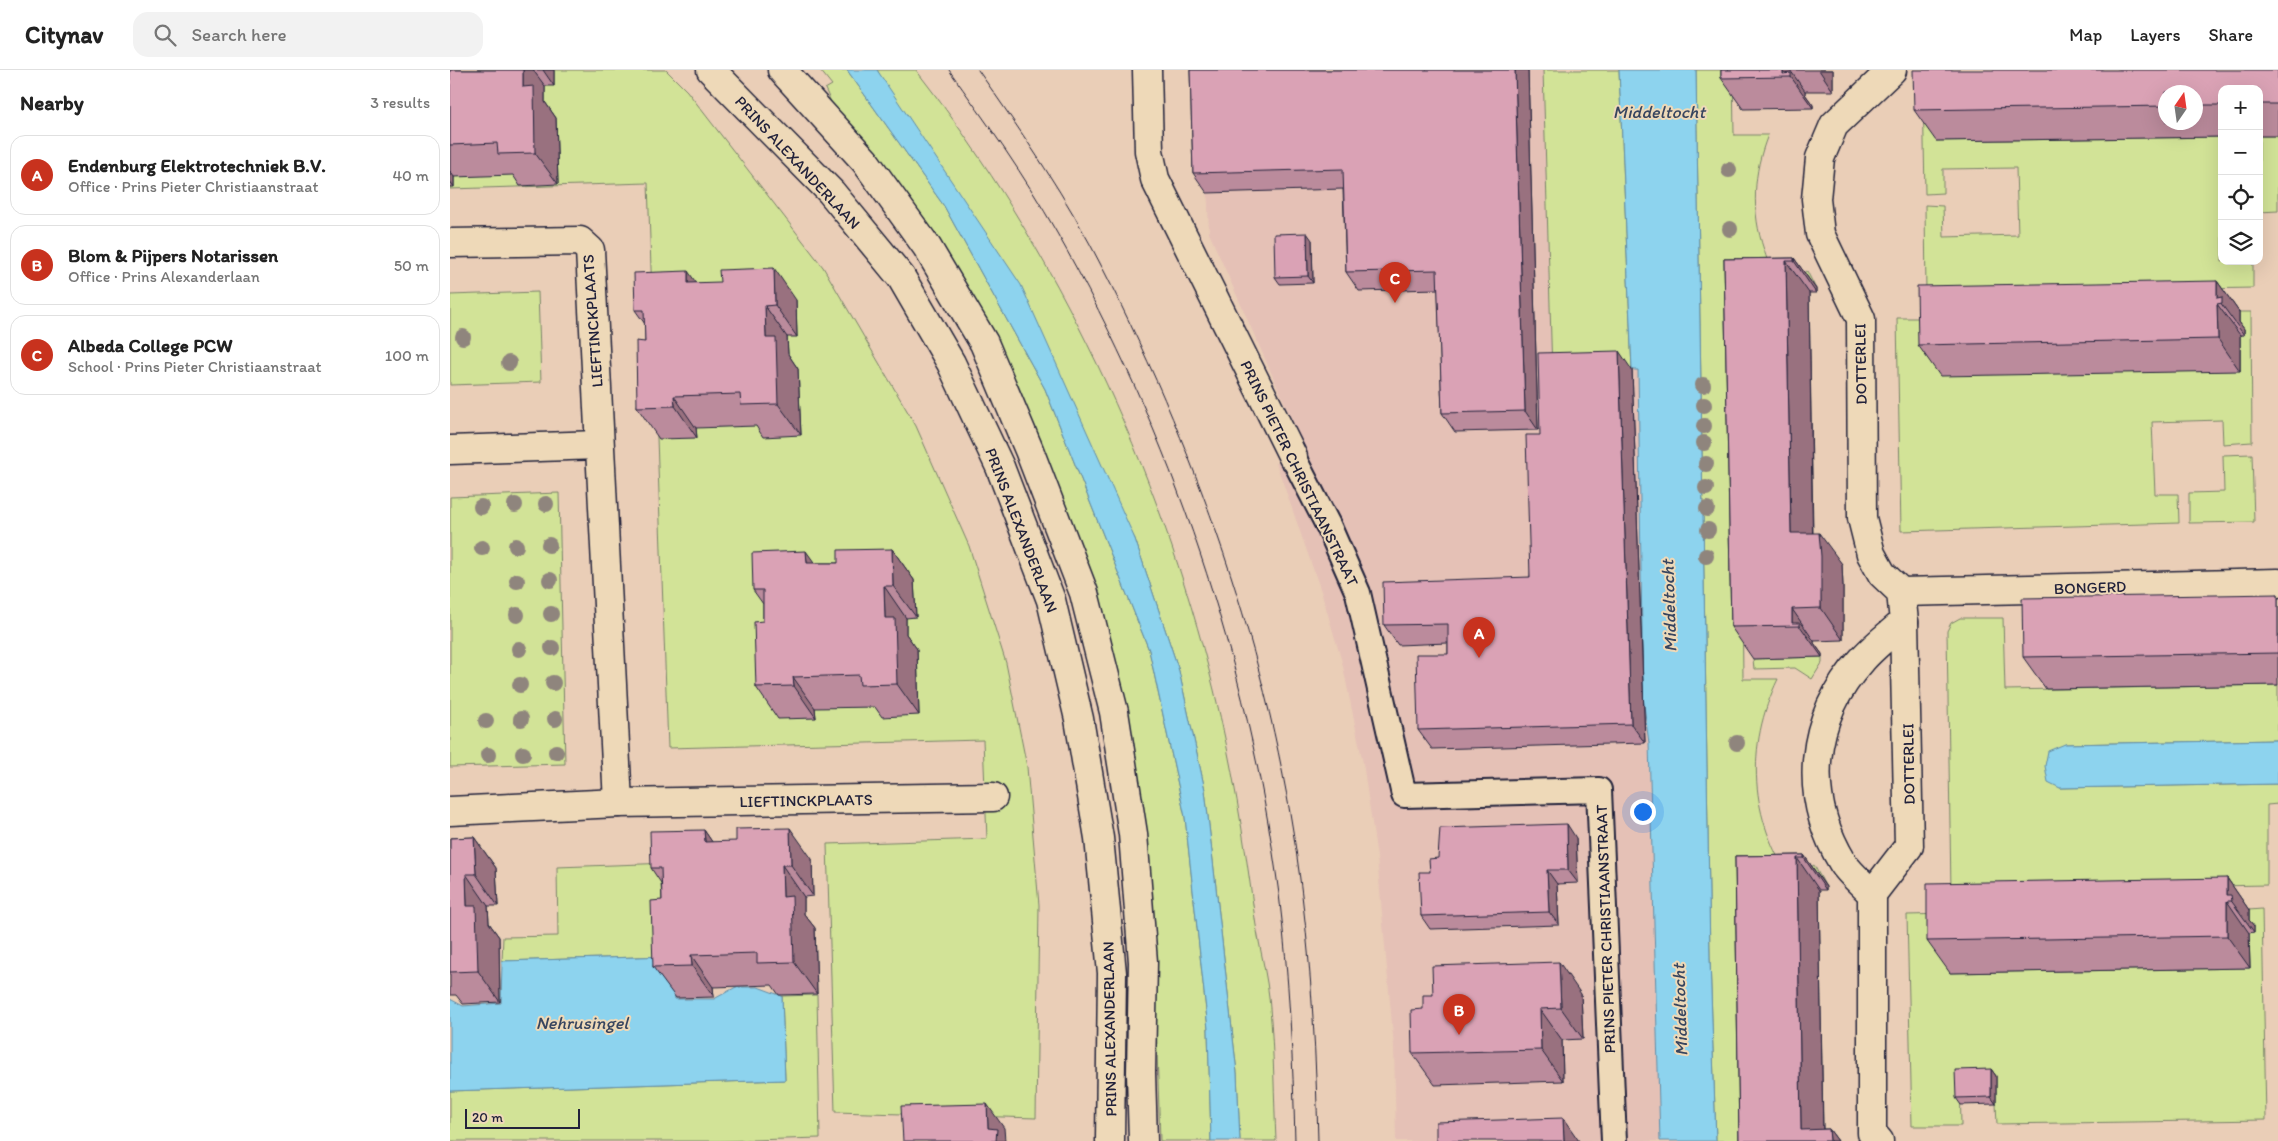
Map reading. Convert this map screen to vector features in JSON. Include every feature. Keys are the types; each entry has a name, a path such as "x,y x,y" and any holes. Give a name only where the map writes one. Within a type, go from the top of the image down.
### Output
{"street":[{"name":"PRINS ALEXANDERLAAN","path":"711,70 830,192 901,277 952,363 996,458 1051,600 1078,719 1099,838 1112,972 1110,1141"},
{"name":"PRINS ALEXANDERLAAN","path":"782,70 871,169 927,247 984,343 1084,593 1114,712 1133,834 1143,962 1141,1073 1143,1141"},
{"name":"PRINS PIETER CHRISTIAANSTRAAT","path":"1146,70 1149,151 1155,179 1293,457"},
{"name":"DOTTERLEI","path":"1872,894 1909,846 1904,622 1901,592 1882,574 1871,554 1862,518 1860,319 1856,306 1820,234 1816,199 1820,158 1834,125 1892,70"},
{"name":"LIEFTINCKPLAATS","path":"450,244 580,241 590,250 598,444 618,803"},
{"path":"450,450 598,444"},
{"name":"BONGERD","path":"1901,592 2278,582"},
{"path":"1879,1141 1872,1133 1872,894 1844,864 1822,818 1815,775 1822,728 1838,692 1862,659 1904,622"},
{"name":"LIEFTINCKPLAATS","path":"450,811 618,803 993,797"}],"lane":[{"name":"PRINS PIETER CHRISTIAANSTRAAT","path":"1293,457 1329,527 1358,593 1404,795 1599,790 1614,1141"}],"shaded area":[{"path":"1203,70 1543,70 1552,372 1638,369 1660,1141 1396,1141 1394,1047 1377,857 1363,763 1342,662 1321,591 1276,463 1310,460 1209,233"}],"green space":[{"path":"450,70 666,70 687,91 823,267 916,426 969,546 1006,663 1027,767 1039,905 1036,1118 835,1112 827,844 987,839 983,740 668,748 648,183 450,189"},
{"path":"820,70 847,70 944,206 1045,389 1149,650 1185,817 1208,1029 1211,1141 1160,1141 1153,929 1045,463 842,125 825,89 832,85"},
{"path":"877,70 916,70 967,139 1014,212 1058,287 1097,364 1133,444 1164,524 1191,607 1214,690 1237,800 1269,996 1276,1141 1240,1141 1237,1073 1205,790 1179,671 1135,539"},
{"path":"1543,70 1619,70 1632,370 1552,373"},
{"path":"1696,70 1733,70 1734,135 1768,135 1759,163 1756,192 1757,221 1767,258 1774,271 1791,280 1807,271 1816,289 1747,290 1742,590 1743,679 1778,679 1767,705 1760,730 1757,756 1757,782 1760,807 1767,832 1777,856 1791,880 1814,865 1826,887 1757,888 1762,1141 1716,1141 1710,959"},
{"path":"1923,88 1936,141 2218,137 2218,265 2253,265 2253,288 1926,294 1925,205 1943,206 1944,237 2018,235 2016,168 1943,169 1943,193 1925,194"},
{"path":"2263,136 2278,136 2278,211 2263,212"},
{"path":"538,292 541,382 450,385 450,295"},
{"path":"2239,312 2251,312 2252,442 2223,444 2222,420 2152,422 2155,494 2178,494 2179,523 1901,531 1897,318 1939,318 2240,371 2240,335 2244,335 2244,329 2239,329"},
{"path":"2252,454 2254,522 2189,523 2189,493 2224,492 2223,455"},
{"path":"559,493 565,764 450,767 450,497"},
{"path":"1960,618 2003,618 2005,690 2278,685 2278,740 2065,744 2060,788 2278,784 2278,804 2267,805 2267,885 1951,891 1947,631 1951,623"},
{"path":"1822,657 1822,663 1812,679 1795,668 1754,669 1753,659"},
{"path":"671,863 672,956 502,961 503,937 558,936 557,867"},
{"path":"2262,909 2266,1120 1997,1124 1996,1104 1960,1077 1961,1126 1912,1126 1907,915 1949,914 1950,973 2249,968 2249,933 2253,932 2249,927 2249,910"},
{"path":"817,995 820,1138 718,1141 450,1141 450,1091 785,1080 782,996"}],"water":[{"path":"847,70 877,70 1021,285 1135,539 1179,671 1205,790 1237,1073 1240,1141 1211,1141 1208,1029 1185,817 1149,650 1045,389 944,206"},
{"name":"Middeltocht","path":"1619,70 1696,70 1710,959 1716,1141 1660,1141 1649,743 1643,698 1638,370 1632,370"},
{"path":"2278,740 2278,784 2060,788 2048,782 2045,766 2048,751 2065,744"},
{"name":"Nehrusingel","path":"672,956 675,999 714,999 736,987 758,987 782,996 785,1080 450,1091 450,999 463,1006 501,1003 502,961"}],"building":[{"path":"450,70 523,70 523,87 534,86 535,153 498,154 497,143 450,145"},
{"path":"1190,70 1515,70 1525,411 1442,413 1437,270 1346,272 1343,169 1193,173"},
{"path":"1721,70 1783,70 1783,74 1791,73 1791,77 1721,78"},
{"path":"1913,70 2278,70 2278,104 2263,104 2263,85 2218,85 2218,105 2203,105 2203,85 2158,85 2158,106 1914,110"},
{"path":"1307,233 1308,276 1275,277 1274,234"},
{"path":"1794,258 1794,261 1786,261 1791,533 1819,533 1821,608 1792,609 1792,623 1800,623 1800,626 1731,627 1724,259"},
{"path":"774,268 775,305 765,306 766,338 776,338 778,404 741,405 740,394 674,396 675,406 637,407 636,341 645,342 644,310 635,310 634,273 688,271 688,283 720,282 719,270"},
{"path":"2217,281 2217,298 2222,297 2222,303 2217,304 2218,339 1918,345 1917,286"},
{"path":"1619,351 1631,724 1418,730 1416,654 1448,654 1448,624 1384,625 1383,582 1530,577 1526,435 1540,435 1538,353"},
{"path":"892,549 893,586 884,586 885,618 895,618 897,684 860,685 859,675 793,677 794,686 756,687 754,622 763,621 763,590 753,590 752,553 806,551 807,563 838,563 838,550"},
{"path":"2278,594 2278,653 2023,657 2022,598"},
{"path":"1567,824 1568,870 1547,870 1549,912 1421,916 1419,872 1430,872 1429,859 1438,858 1440,828"},
{"path":"790,828 791,865 782,865 783,897 792,896 794,962 757,963 757,953 691,955 692,966 653,967 651,901 662,900 661,868 651,868 650,831 704,830 705,842 736,841 736,829"},
{"path":"474,837 476,874 466,874 467,906 476,906 478,971 450,972 450,838"},
{"path":"1804,855 1804,858 1797,858 1801,1130 1829,1129 1830,1141 1739,1141 1735,856"},
{"path":"2227,878 2227,895 2231,895 2232,901 2227,901 2227,936 1927,941 1927,883"},
{"path":"1559,962 1561,1008 1540,1009 1541,1050 1412,1053 1411,1010 1423,1009 1423,995 1433,995 1432,966"},
{"path":"1991,1069 1991,1097 1956,1098 1955,1070"},
{"path":"987,1104 988,1128 997,1129 996,1141 903,1141 901,1106"},
{"path":"1563,1118 1564,1141 1436,1141 1436,1122"}],"tram line":[{"path":"949,70 1019,170 1057,233 1099,310 1136,390 1170,471 1200,553 1226,637 1248,722 1265,807 1279,894 1288,987 1295,1141"},
{"path":"978,70 1060,192 1103,269 1173,418 1203,495 1230,573 1254,653 1274,733 1290,814 1302,895 1311,987 1318,1141"}],"place":[{"name":"Albeda College PCW","path":"1395,303"},
{"name":"Endenburg Elektrotechniek B.V.","path":"1479,658"},
{"name":"Blom & Pijpers Notarissen","path":"1459,1035"}]}
